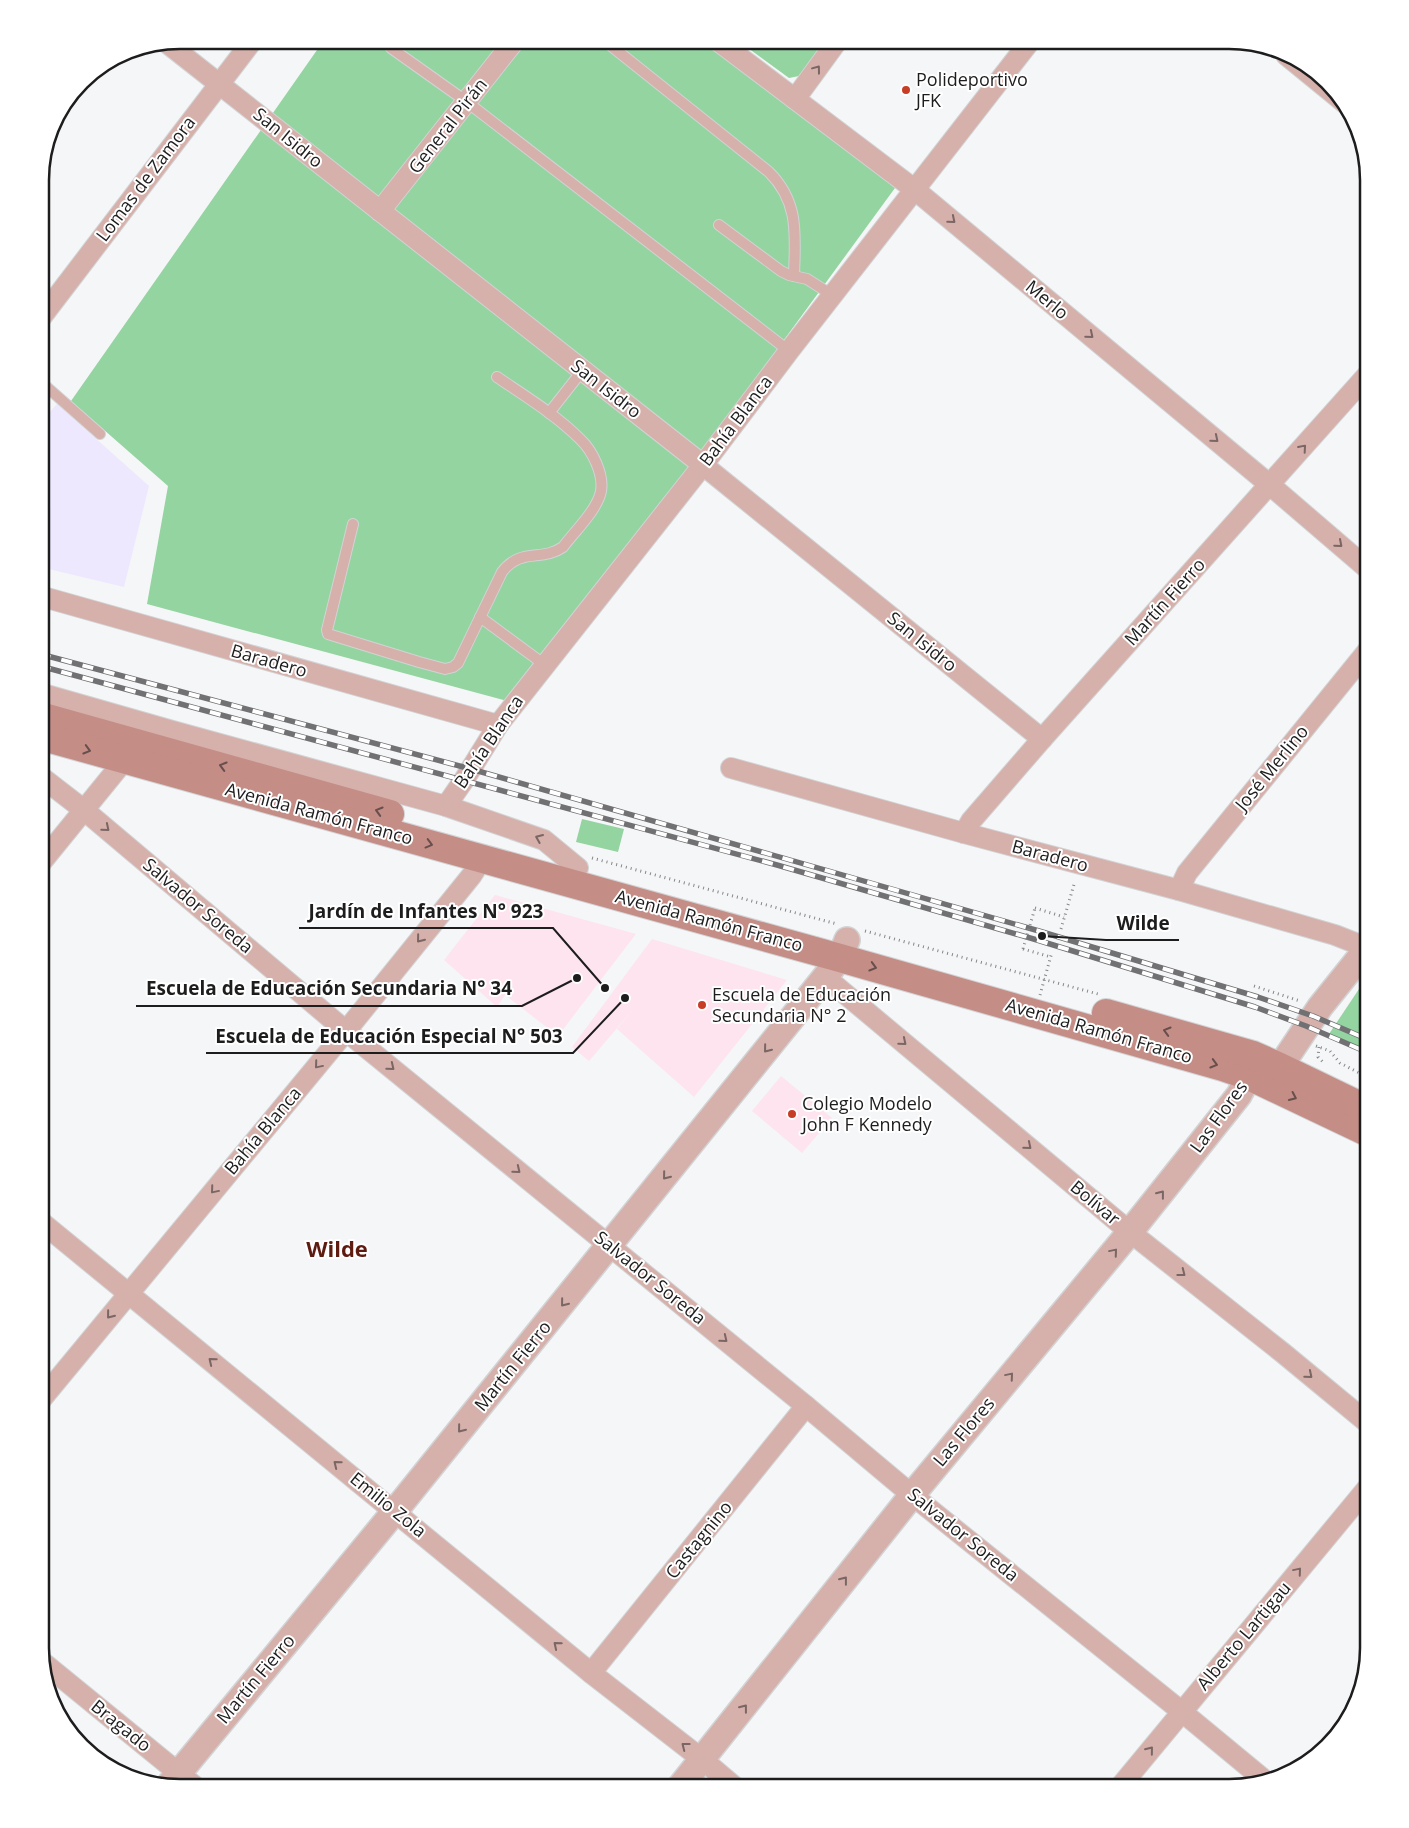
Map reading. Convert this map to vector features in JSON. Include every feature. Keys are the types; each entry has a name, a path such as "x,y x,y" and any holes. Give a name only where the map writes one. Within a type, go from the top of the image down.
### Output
{"main road":[{"name":"Avenida Ramón Franco","path":"49,720 131,752 482,858 844,946 1042,987 1231,1048 1280,1066 1360,1106"},
{"name":"Avenida Ramón Franco","path":"49,738 131,752 582,862 1249,1076 1360,1129"}],"street":[{"name":"San Isidro","path":"175,49 703,465 1042,739"},
{"name":"Lomas de Zamora","path":"49,307 246,49"},
{"name":"General Pirán","path":"380,211 509,49"},
{"name":"Merlo","path":"729,49 914,189 1270,484 1360,562"},
{"path":"795,99 831,49"},
{"name":"Bahía Blanca","path":"446,806 498,725 703,465 832,295 1024,49"},
{"name":"Martín Fierro","path":"964,833 971,821 1042,739 1360,383"},
{"name":"Baradero","path":"49,599 498,725"},
{"name":"José Merlino","path":"1179,890 1186,873 1360,660"},
{"name":"Bahía Blanca","path":"49,696 446,806 544,840 582,862"},
{"path":"49,853 131,752 158,734 173,731"},
{"name":"Baradero","path":"731,768 1179,890 1360,944"},
{"name":"Salvador Soreda","path":"49,783 84,810 346,1031 1259,1776"},
{"name":"Bahía Blanca","path":"49,1390 346,1031 472,875 482,858"},
{"name":"Martín Fierro","path":"183,1779 395,1511 610,1246 844,946"},
{"name":"Bolívar","path":"844,946 1130,1232 1360,1417"},
{"path":"1280,1066 1320,1007 1360,958"},
{"name":"Las Flores","path":"686,1779 912,1494 1130,1232 1239,1095 1249,1076"},
{"name":"Emilio Zola","path":"49,1228 592,1673 725,1779"},
{"name":"Castagnino","path":"592,1673 806,1406"},
{"name":"Alberto Lartigau","path":"1127,1779 1181,1711 1360,1497"},
{"name":"Bragado","path":"51,1669 177,1779"}],"lane":[{"path":"393,49 468,102 789,351"},
{"path":"615,49 779,181 794,213 794,276"},
{"path":"719,225 781,271 807,279 832,295"},
{"path":"549,413 582,371"},
{"path":"354,524 326,630 328,634 419,662 445,668 453,667 458,663 502,572 508,564 527,556 557,551 563,547 595,506 601,491 601,478 598,469 586,446 580,439 549,413 497,377"},
{"path":"49,389 100,434"},
{"path":"480,617 545,665"}],"path":[{"path":"582,862 844,946 1042,987 1100,995"},
{"path":"1061,929 1081,864"},
{"path":"1051,957 1023,949 1035,908 1064,917"},
{"path":"1042,987 1052,952"},
{"path":"1254,986 1320,1007"},
{"path":"1297,1040 1330,1051 1340,1063 1360,1073"}],"shaded area":[{"path":"57,404 149,486 124,587 49,569 49,413"},
{"path":"495,895 636,934 558,1036 505,995 497,1007 444,960"},
{"name":"Escuela de Educación Secundaria N° 2","path":"652,939 787,980 694,1097 617,1029 636,1006 589,1061 572,1047"},
{"name":"Colegio Modelo John F Kennedy","path":"781,1076 832,1118 802,1153 752,1111"}],"green space":[{"path":"318,49 734,49 903,177 518,704 147,604 168,486 71,401"},
{"path":"749,49 820,49 799,76 789,78"},
{"path":"582,819 624,829 618,852 576,842"},
{"path":"1360,988 1360,1051 1327,1037"}],"railway":[{"path":"49,656 471,769 1039,931 1258,997 1313,1016 1360,1036"},
{"path":"49,668 777,865 1037,940 1255,1007 1360,1049"}],"place":[{"name":"Polideportivo JFK","path":"906,90"},
{"name":"Wilde","path":"1042,936"},
{"name":"Escuela de Educación Secundaria N° 34","path":"577,978"},
{"name":"Jardín de Infantes N° 923","path":"605,988"},
{"name":"Escuela de Educación Especial N° 503","path":"625,998"},
{"name":"Escuela de Educación Secundaria N° 2","path":"702,1005"},
{"name":"Colegio Modelo John F Kennedy","path":"792,1114"}],"district":[{"name":"Wilde","path":"337,1249"}]}
